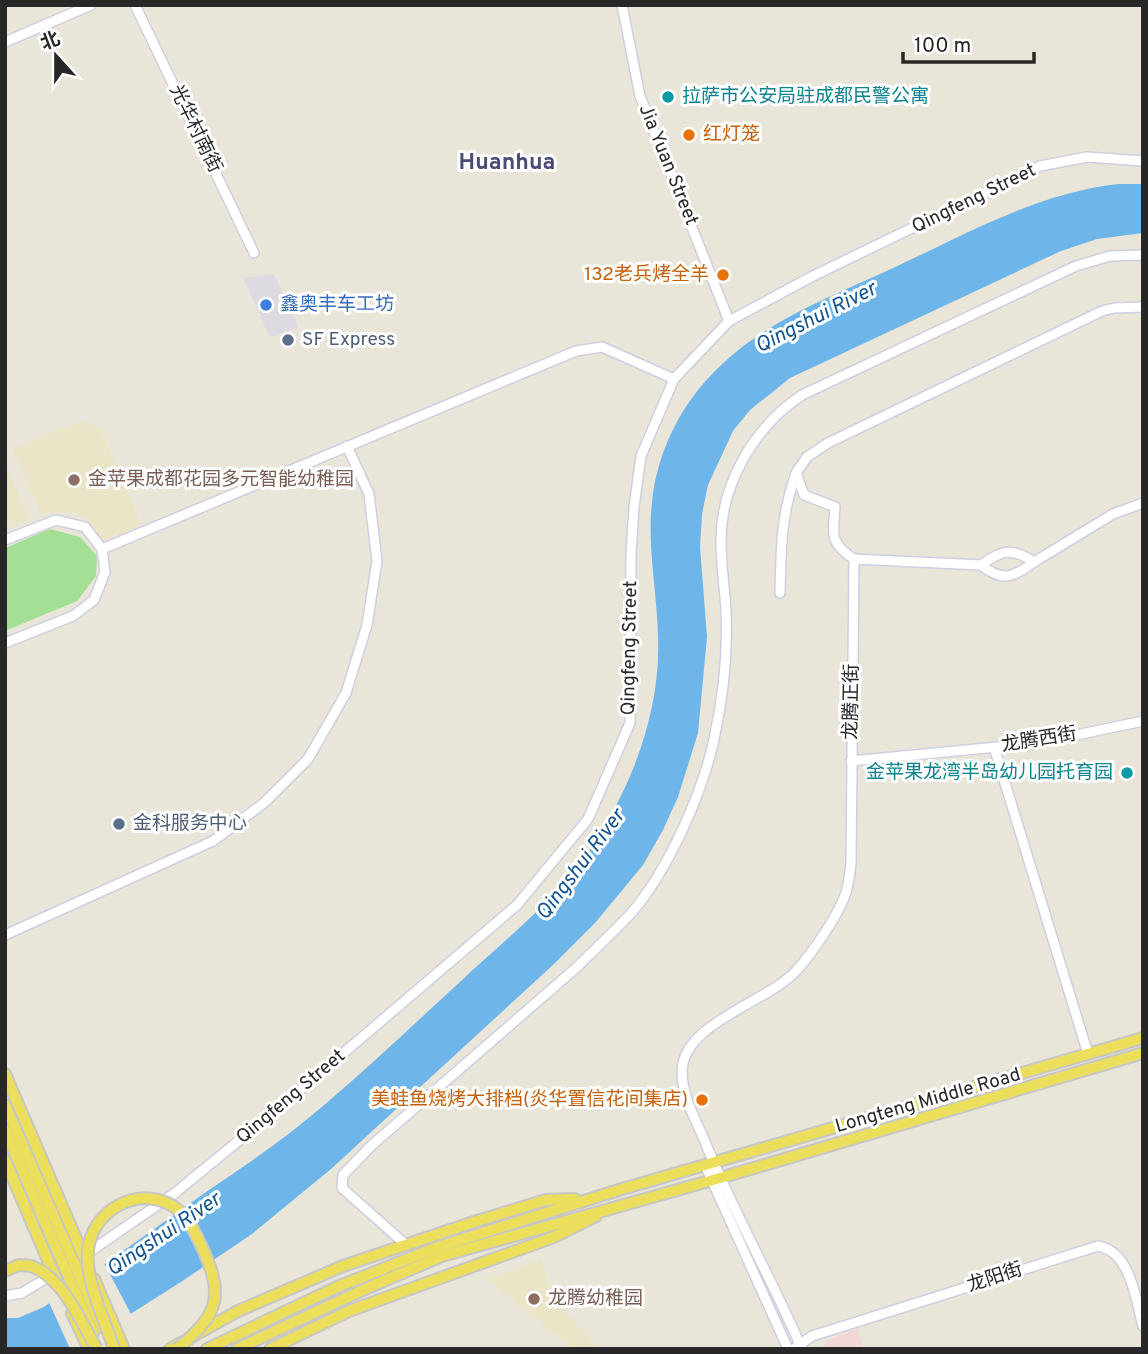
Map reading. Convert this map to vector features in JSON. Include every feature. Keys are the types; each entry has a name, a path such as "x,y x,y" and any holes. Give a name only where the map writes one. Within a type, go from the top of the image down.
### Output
{"main road":[{"name":"Longteng Middle Road","path":"622,1189 1143,1038"},
{"name":"Longteng Middle Road","path":"624,1203 715,1179 1143,1053"},
{"path":"5,1074 90,1270 117,1344"},
{"path":"5,1105 117,1344 133,1349"},
{"path":"5,1130 94,1348"},
{"path":"5,1160 58,1285 94,1348"},
{"path":"170,1349 238,1311 284,1290 405,1244 546,1200 570,1200 622,1189"},
{"path":"207,1349 337,1287 622,1189"},
{"path":"117,1344 88,1272 88,1250 95,1227 106,1213 140,1198 164,1202 181,1212 192,1227 214,1276 212,1312 177,1349"},
{"path":"237,1349 440,1251 624,1203"},
{"path":"270,1349 349,1311 554,1237 624,1203"},
{"path":"5,1271 19,1265 44,1271 58,1285 94,1348"}],"street":[{"path":"5,42 91,5"},
{"name":"光华村南街","path":"135,5 254,253"},
{"name":"Jia Yuan Street","path":"622,5 640,96 729,321"},
{"name":"Qingfeng Street","path":"84,1256 176,1193 517,905 589,819 630,723 631,554 641,456 674,379 729,321 813,276 1040,166 1087,157 1143,161"},
{"path":"405,1244 342,1188 343,1175 419,1103 576,968 634,910 658,875 680,834 714,741 722,693 726,614 722,517 738,470 754,441 775,415 802,395 1076,266 1110,256 1143,255"},
{"path":"780,593 782,524 786,501 796,473 807,457 828,443 1085,318 1114,308 1143,307"},
{"path":"102,549 589,347 602,347 674,379"},
{"path":"5,935 213,841 264,803 308,759 346,693 367,625 377,561 369,494 347,446"},
{"path":"796,473 804,495"},
{"path":"786,501 795,494 835,506 834,539 837,547 854,559 981,565 992,575 1008,577 1021,572 1114,514 1143,503"},
{"path":"5,540 56,520 85,527 102,549 105,572 94,600 73,616 5,643"},
{"path":"981,565 1006,551 1023,555 1034,562"},
{"name":"龙腾正街","path":"715,1179 688,1102 682,1071 687,1049 699,1034 774,990 796,971 826,931 846,891 851,863 854,559"},
{"name":"龙腾西街","path":"851,761 1038,743 1143,720"},
{"path":"994,747 1088,1054"},
{"path":"715,1179 799,1347"},
{"path":"715,1179 788,1349"},
{"name":"龙阳街","path":"799,1347 812,1336 1098,1246 1109,1248 1123,1264 1143,1326"},
{"path":"5,1296 22,1293 53,1274"}],"shaded area":[{"path":"274,274 299,328 270,337 243,278"},
{"name":"金苹果成都花园多元智能幼稚园","path":"80,421 99,427 142,525 103,541 88,521 76,513 57,511 41,514 13,449"},
{"path":"5,462 29,519 5,529"},
{"name":"龙腾幼稚园","path":"541,1259 551,1291 560,1306 597,1346 573,1349 487,1279"},
{"path":"858,1329 863,1349 820,1349 830,1339"}],"green space":[{"path":"50,529 80,537 97,556 96,576 77,601 5,631 5,548"}],"water":[{"name":"Qingshui River","path":"1118,184 1143,184 1143,233 1097,239 1061,251 790,378 750,410 733,431 708,485 702,514 700,547 707,637 698,733 678,797 663,830 643,865 595,923 331,1169 252,1234 75,1349 5,1349 5,1318 18,1318 44,1307 291,1132 356,1077 515,932 550,898 581,862 622,794 650,717 658,663 651,519 659,465 682,413 717,369 756,337 822,300 1030,206 1059,196"}],"pier":[{"path":"103,1261 132,1316 80,1349 70,1349 48,1300"}],"place":[{"name":"拉萨市公安局驻成都民警公寓","path":"668,97"},
{"name":"红灯笼","path":"689,135"},
{"name":"132老兵烤全羊","path":"723,275"},
{"name":"鑫奥丰车工坊","path":"266,305"},
{"name":"SF Express","path":"288,340"},
{"name":"金苹果成都花园多元智能幼稚园","path":"74,480"},
{"name":"金苹果龙湾半岛幼儿园·托育园","path":"1127,773"},
{"name":"金科服务中心","path":"119,824"},
{"name":"美蛙鱼烧烤大排档(炎华置信花间集店)","path":"702,1100"},
{"name":"龙腾幼稚园","path":"534,1299"}],"district":[{"name":"Huanhua","path":"507,163"}]}
